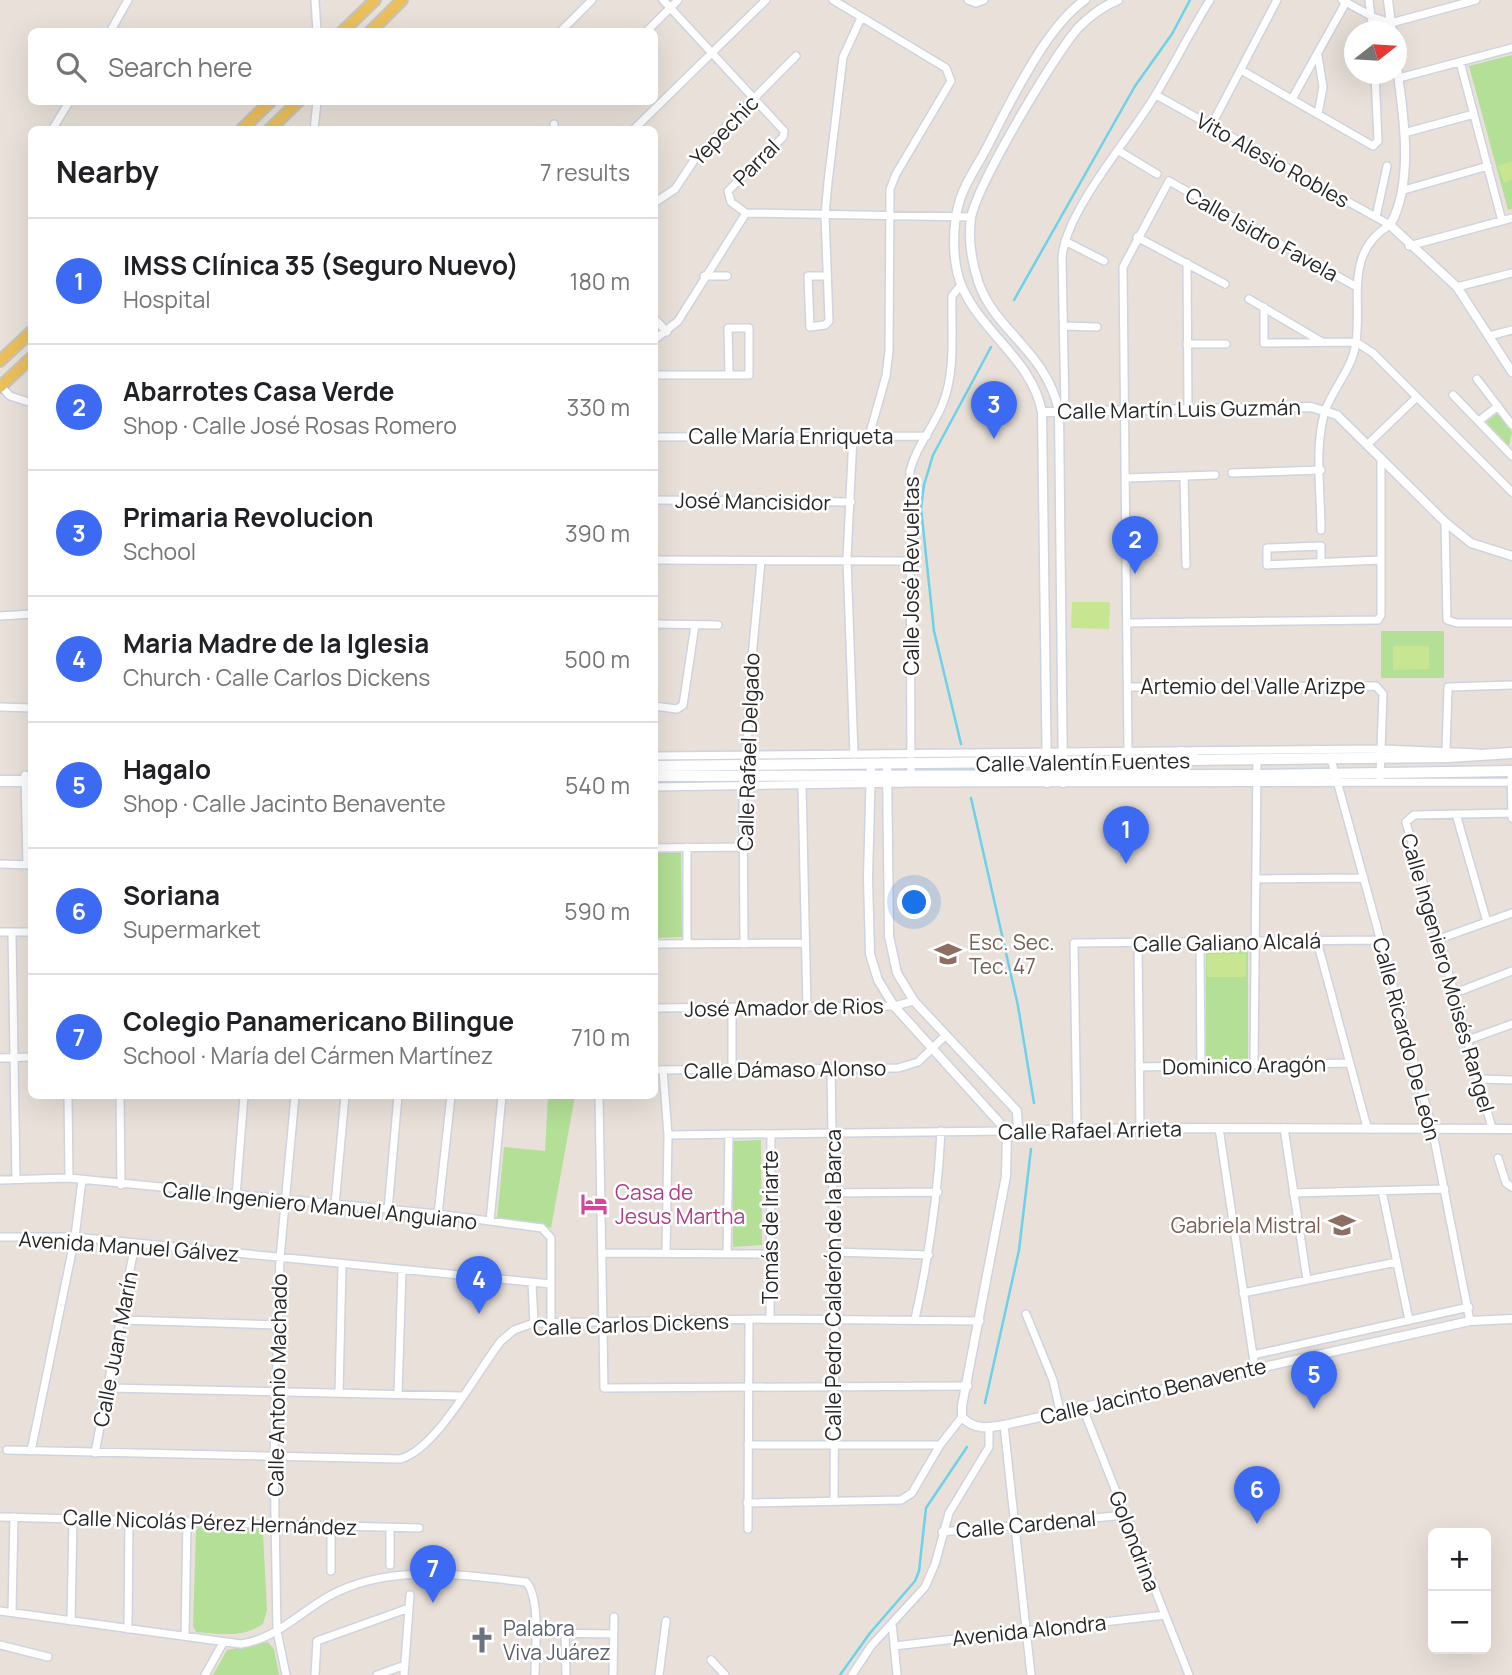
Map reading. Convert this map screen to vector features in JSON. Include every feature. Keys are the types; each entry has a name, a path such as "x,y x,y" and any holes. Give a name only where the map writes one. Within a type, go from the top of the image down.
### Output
{"main road":[{"path":"346,28 375,0"},
{"path":"374,28 402,0"},
{"path":"245,126 267,105"},
{"path":"272,126 295,105"},
{"path":"0,360 28,335"},
{"path":"0,386 28,361"},
{"path":"1181,752 1198,761"},
{"name":"Calle Valentín Fuentes","path":"658,766 870,780 887,774 911,759 1198,761 1331,759 1381,754 1512,753"},
{"name":"Calle Valentín Fuentes","path":"658,776 871,764 887,774 911,779 959,780 1511,775"},
{"path":"0,775 28,778"},
{"path":"0,781 28,778"}],"street":[{"path":"112,28 128,0"},
{"path":"315,0 317,28"},
{"path":"564,28 592,0"},
{"path":"663,0 756,97"},
{"path":"650,28 678,0"},
{"path":"637,126 766,0"},
{"path":"833,0 846,3 860,18 946,68 950,75 948,87 896,174 890,189 889,351 886,376 869,436"},
{"path":"968,0 981,2"},
{"path":"1047,779 1042,412 1029,375 973,308 961,285 955,244 955,217 971,176 1054,33 1085,0"},
{"path":"1062,411 1041,364 984,296 972,252 971,217 994,165 1067,42 1096,12 1118,0"},
{"path":"1063,779 1062,411 1065,241 1092,190 1156,95 1210,0"},
{"path":"1211,126 1278,0"},
{"path":"1369,0 1373,21"},
{"path":"1388,0 1391,21"},
{"path":"1407,22 1476,0"},
{"path":"1292,99 1318,55 1344,1 1381,21"},
{"path":"827,276 808,276 810,327 827,324 827,276 825,215 843,57 860,18"},
{"path":"1054,33 1067,42"},
{"path":"1407,76 1512,48"},
{"path":"1318,55 1323,87 1318,114"},
{"name":"Yepechic","path":"658,200 675,189 697,156 796,56"},
{"path":"1460,62 1502,221"},
{"path":"1241,70 1373,146 1378,141 1375,84"},
{"path":"1321,530 1322,427 1326,409 1356,342 1357,269 1374,237 1390,225 1401,205 1404,190 1404,133 1400,84"},
{"name":"Vito Alesio Robles","path":"1156,95 1390,225"},
{"name":"Parral","path":"746,213 731,202 727,194 783,137 784,131 756,97"},
{"path":"54,126 67,105"},
{"path":"314,126 317,105"},
{"path":"1404,133 1474,114"},
{"path":"1119,151 1157,174"},
{"path":"1376,217 1387,166"},
{"path":"1404,190 1488,166"},
{"name":"Calle Isidro Favela","path":"1137,237 1169,181 1355,286"},
{"path":"658,338 667,332 746,213 971,217"},
{"path":"1409,246 1512,218"},
{"path":"1390,225 1409,246 1457,287 1512,372"},
{"path":"1128,752 1123,267 1137,237 1225,284"},
{"path":"1065,241 1104,261"},
{"path":"1187,263 1188,410"},
{"path":"1457,287 1512,273"},
{"path":"704,276 727,276"},
{"name":"Calle José Revueltas","path":"911,779 908,561 910,471 918,448 927,436 950,384 952,296 961,285"},
{"path":"1249,299 1323,342"},
{"path":"1264,307 1264,343 1356,342 1373,353 1512,492"},
{"path":"658,322 667,332"},
{"path":"1063,326 1097,327"},
{"path":"658,375 749,375 749,328 728,328 729,374"},
{"path":"1489,337 1512,330"},
{"path":"1187,344 1226,344"},
{"path":"1477,379 1512,425"},
{"path":"0,386 10,396 28,402"},
{"path":"1453,395 1511,454"},
{"path":"1368,444 1417,397"},
{"path":"1479,421 1498,407"},
{"name":"Calle Martín Luis Guzmán","path":"1042,412 1326,409 1337,415 1368,444 1445,522 1471,542 1512,556"},
{"path":"853,436 847,559 854,755"},
{"name":"Calle María Enriqueta","path":"658,437 927,436"},
{"path":"1127,623 1228,624 1379,619 1381,458"},
{"path":"1232,473 1321,470"},
{"path":"1126,478 1215,475"},
{"path":"1184,476 1186,565"},
{"name":"José Mancisidor","path":"658,500 851,502"},
{"path":"1445,522 1447,620 1452,623 1512,623"},
{"path":"1321,562 1321,546 1267,548 1267,565 1381,559"},
{"path":"658,560 908,561"},
{"name":"Calle Rafael Delgado","path":"744,944 745,770 749,689 761,561"},
{"path":"0,617 28,614"},
{"path":"658,624 718,625"},
{"path":"658,706 680,708 685,701 695,625"},
{"path":"1446,750 1448,687 1512,685"},
{"name":"Artemio del Valle Arizpe","path":"1128,687 1379,687 1383,694 1381,754"},
{"path":"0,707 28,708"},
{"path":"1063,758 1128,752 1381,754 1470,750 1485,755"},
{"path":"1380,778 1381,754"},
{"path":"658,786 745,770 854,755 911,759"},
{"path":"658,757 745,770 803,785 870,780"},
{"name":"Calle Ricardo De León","path":"1331,759 1432,1128 1471,1321"},
{"path":"1254,1064 1257,760"},
{"path":"747,1503 901,1500 912,1493 940,1445 962,1417 1006,1176 1007,1131 935,1048 894,1006 878,980 870,954 871,764"},
{"path":"887,774 889,936 897,974 914,1001 1017,1111 1018,1130"},
{"path":"1488,922 1456,814 1511,816 1511,775"},
{"path":"803,785 807,1008"},
{"name":"Calle Ingeniero Moisés Rangel","path":"1456,814 1413,814 1407,818 1492,1128"},
{"path":"658,848 743,846"},
{"path":"687,848 687,944"},
{"path":"0,864 28,865"},
{"path":"1256,879 1364,878"},
{"path":"1439,939 1512,913"},
{"path":"0,932 28,932"},
{"path":"12,932 16,1179"},
{"name":"Calle Galiano Alcalá","path":"1077,1129 1074,943 1381,940"},
{"path":"1317,941 1367,1127"},
{"path":"658,944 806,943"},
{"path":"1138,943 1140,1128"},
{"path":"1200,943 1201,1066"},
{"path":"1455,993 1512,971"},
{"name":"José Amador de Rios","path":"658,1008 894,1006 914,1001"},
{"path":"732,1008 732,1069"},
{"path":"1468,1040 1512,1024"},
{"name":"Calle Dámaso Alonso","path":"659,1070 906,1067 935,1048 946,1035"},
{"path":"0,1058 28,1057"},
{"name":"Dominico Aragón","path":"1139,1067 1348,1063"},
{"name":"Calle Pedro Calderón de la Barca","path":"831,1069 835,1320 834,1501"},
{"path":"659,1070 668,1135 666,1253"},
{"path":"1480,1079 1512,1080"},
{"path":"68,1099 69,1178"},
{"path":"120,1099 121,1185"},
{"path":"236,1196 244,1099"},
{"name":"Calle Antonio Machado","path":"286,1675 277,1631 274,1457 280,1258 295,1099"},
{"path":"335,1205 345,1099"},
{"path":"388,1210 398,1099"},
{"path":"438,1214 451,1099"},
{"path":"490,1222 502,1099"},
{"path":"599,1099 605,1323 604,1388 968,1386"},
{"name":"Calle Rafael Arrieta","path":"668,1135 1140,1128 1512,1129"},
{"path":"1219,1128 1255,1368"},
{"path":"1284,1128 1307,1280"},
{"path":"915,1319 929,1255 938,1192 941,1130"},
{"path":"727,1254 729,1134"},
{"name":"Tomás de Iriarte","path":"770,1319 771,1135"},
{"path":"1498,1158 1506,1183 1512,1188"},
{"name":"Calle Ingeniero Manuel Anguiano","path":"0,1180 69,1178 438,1214 542,1228 551,1238 551,1322"},
{"path":"31,1451 75,1237 82,1180"},
{"path":"1293,1193 1445,1189"},
{"path":"1381,1191 1409,1320"},
{"path":"833,1193 938,1192"},
{"name":"Avenida Manuel Gálvez","path":"0,1237 75,1237 551,1284"},
{"name":"Calle Juan Marín","path":"95,1453 135,1244"},
{"path":"834,1252 929,1255"},
{"path":"603,1254 770,1254"},
{"path":"1243,1293 1397,1262"},
{"path":"339,1393 342,1265"},
{"path":"398,1394 402,1270"},
{"path":"532,1283 534,1323"},
{"path":"1253,1355 1469,1307"},
{"path":"1026,1314 1053,1380 1060,1412"},
{"name":"Calle Carlos Dickens","path":"7,1450 274,1457 408,1457 433,1438 501,1341 514,1330 534,1323 770,1319 980,1321"},
{"name":"Calle Jacinto Benavente","path":"989,1428 1471,1321 1512,1319"},
{"path":"122,1320 278,1325"},
{"path":"748,1529 749,1320"},
{"path":"108,1388 461,1396"},
{"name":"Golondrina","path":"1082,1406 1189,1675"},
{"path":"942,1532 949,1513 989,1447 989,1428 969,1424 962,1417"},
{"path":"1004,1425 1031,1675"},
{"path":"748,1445 940,1445"},
{"name":"Calle Cardenal","path":"891,1623 925,1587 935,1564 942,1532 1126,1515"},
{"name":"Calle Nicolás Pérez Hernández","path":"1,1517 419,1528"},
{"path":"12,1612 14,1517"},
{"path":"71,1621 73,1517"},
{"path":"128,1629 129,1520"},
{"path":"185,1636 187,1521"},
{"path":"331,1525 331,1571"},
{"path":"390,1528 390,1565"},
{"path":"0,1611 223,1643 253,1642 277,1631 331,1595 391,1576 471,1576 526,1581 532,1591 534,1606 535,1675"},
{"path":"404,1675 410,1595"},
{"path":"315,1675 313,1641 409,1608"},
{"name":"Avenida Alondra","path":"894,1646 1165,1615"},
{"path":"613,1675 614,1617"},
{"path":"659,1675 666,1621"},
{"path":"891,1623 897,1675"},
{"path":"852,1675 871,1646 891,1623"},
{"path":"565,1632 566,1675"},
{"path":"549,1633 613,1634"},
{"path":"205,1675 223,1643"},
{"path":"0,1646 48,1657"},
{"path":"711,1660 725,1675"},
{"path":"377,1675 405,1665"}],"green space":[{"path":"1512,55 1512,209 1508,210 1469,66"},
{"path":"1512,161 1512,180 1504,183 1498,166"},
{"path":"1498,413 1512,432 1509,446 1486,422"},
{"path":"1072,602 1110,602 1109,629 1071,628"},
{"path":"1381,631 1444,631 1444,678 1381,678"},
{"path":"1393,646 1429,646 1429,669 1393,670"},
{"path":"658,853 681,853 682,937 658,938"},
{"path":"1206,949 1248,949 1248,1059 1206,1059"},
{"path":"1207,954 1246,954 1246,977 1207,977"},
{"path":"548,1099 574,1099 551,1228 497,1219 504,1147 545,1151"},
{"path":"761,1140 762,1245 733,1247 733,1141"},
{"path":"199,1527 260,1528 263,1534 267,1610 263,1624 239,1633 196,1632 193,1626 196,1531"},
{"path":"268,1642 274,1649 279,1675 213,1675 227,1650"}],"waterway":[{"path":"1014,300 1135,86 1172,34 1190,0"},
{"path":"961,744 934,631 921,508 924,485 933,455 991,347"},
{"path":"971,798 1018,1006 1034,1103"},
{"path":"985,1403 1019,1250 1031,1149"},
{"path":"840,1675 870,1633 915,1581 919,1571 926,1508 967,1447"}],"place":[{"name":"Primaria Revolucion","path":"994,439"},
{"name":"Abarrotes Casa Verde","path":"1135,574"},
{"name":"IMSS Clínica 35 (Seguro Nuevo)","path":"1126,864"},
{"name":"Esc. Sec. Tec. 47","path":"948,954"},
{"name":"Casa de Jesus Martha","path":"594,1204"},
{"name":"Gabriela Mistral","path":"1342,1225"},
{"name":"Maria Madre de la Iglesia","path":"479,1314"},
{"name":"Hagalo","path":"1314,1409"},
{"name":"Soriana","path":"1257,1524"},
{"name":"Colegio Panamericano Bilingue","path":"433,1603"},
{"name":"Palabra Viva Juárez","path":"482,1640"}]}
